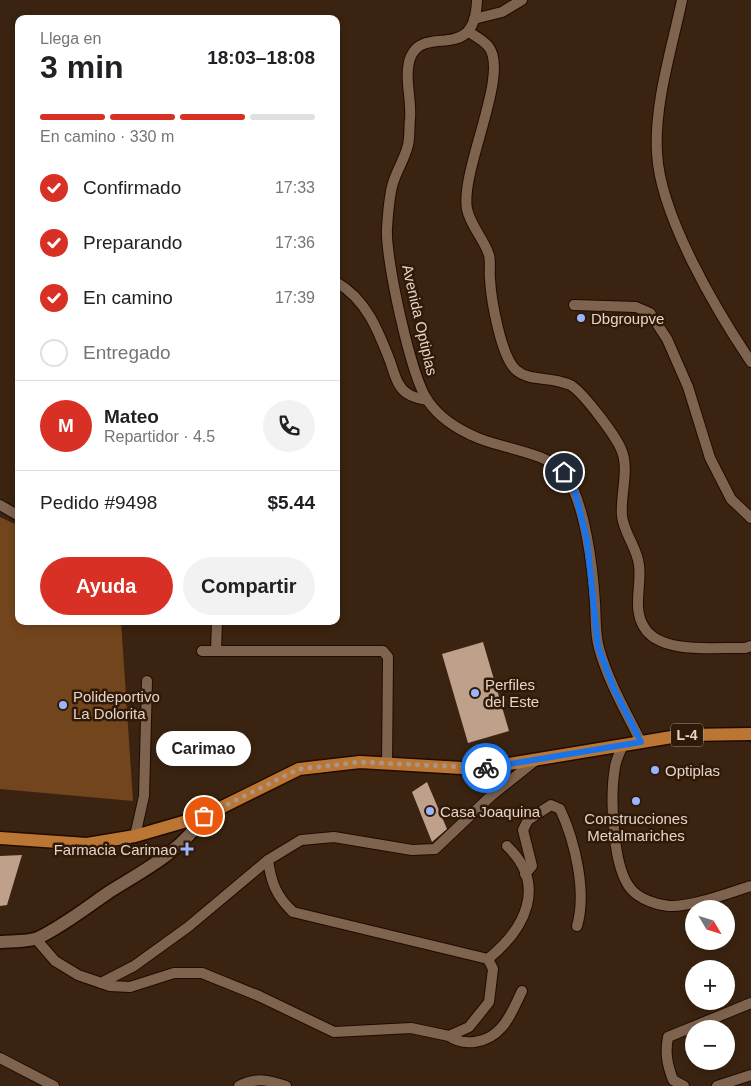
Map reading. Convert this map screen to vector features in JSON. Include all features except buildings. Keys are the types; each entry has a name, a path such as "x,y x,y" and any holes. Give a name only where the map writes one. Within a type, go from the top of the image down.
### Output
{"main road":[{"name":"L-4","path":"0,838 87,844 135,836 204,816 299,769 360,762 479,769 684,735 751,734"}],"street":[{"path":"476,0 474,19 469,32 489,46 494,58 494,80 466,190 467,210 490,258 492,300 497,327 513,368 531,377 560,381 572,386 615,436 622,450 625,476 622,515 639,565 638,610 644,627 653,638 667,646 745,648 751,646"},
{"path":"474,19 502,12 522,0"},
{"path":"682,0 658,116 657,153 662,187 675,223 723,319 751,362"},
{"name":"Avenida Optiplas","path":"469,32 460,38 424,44 411,55 407,73 412,103 408,146 393,185 387,230 394,286 413,366 427,400 443,419 478,438 545,460 564,472 575,492 587,540 598,647 614,689 641,742"},
{"path":"340,285 356,296 378,329 400,387 409,394 427,400"},
{"path":"574,305 636,307 650,313 667,339 688,387 710,458 731,499 751,518"},
{"path":"0,505 15,514"},
{"path":"216,650 217,625"},
{"path":"202,650 383,651 388,657 388,764"},
{"path":"135,836 144,796 147,681"},
{"path":"623,745 615,765 612,795 617,860 623,877 632,891 652,902 670,906 751,886"},
{"path":"101,983 134,966 181,932 268,860 301,840 334,837 412,850 435,849 492,795 537,759"},
{"path":"525,874 532,866 523,830 528,820 551,805 560,809 566,822 581,888 582,909 577,926"},
{"path":"0,942 36,939 152,866 194,832 204,816"},
{"path":"488,959 504,945 525,915 529,889 517,856 508,846"},
{"path":"268,860 272,883 282,902 293,912 488,959 493,969 489,1002 469,1027 449,1036"},
{"path":"36,939 55,961 78,975 110,986 130,987 174,973 202,973 259,996 334,1032 411,1028 449,1036 458,1042 469,1044 493,1035 502,1028 522,991"},
{"path":"684,1086 673,1080 667,1064 665,1051 668,1036 751,1003"},
{"path":"0,1058 54,1086"},
{"path":"717,1086 751,1075"},
{"path":"238,1086 246,1082 267,1079 286,1086"}],"shaded area":[{"name":"Polideportivo La Dolorita","path":"0,517 15,524 15,625 121,625 133,801 0,789"}],"way so far":[{"path":"204,816 299,769 360,762 486,768"}],"place":[{"name":"Dbgroupve","path":"581,318"},
{"name":"Perfiles del Este","path":"475,693"},
{"name":"Polideportivo La Dolorita","path":"63,705"},
{"name":"Optiplas","path":"655,770"},
{"name":"Construcciones Metalmariches","path":"636,801"},
{"name":"Casa Joaquina","path":"430,811"},
{"name":"Carimao","path":"204,816"},
{"name":"Farmacia Carimao","path":"187,849"}],"route":[{"path":"486,768 641,742 614,689 598,647 595,600 587,540 575,492 564,472"}]}
